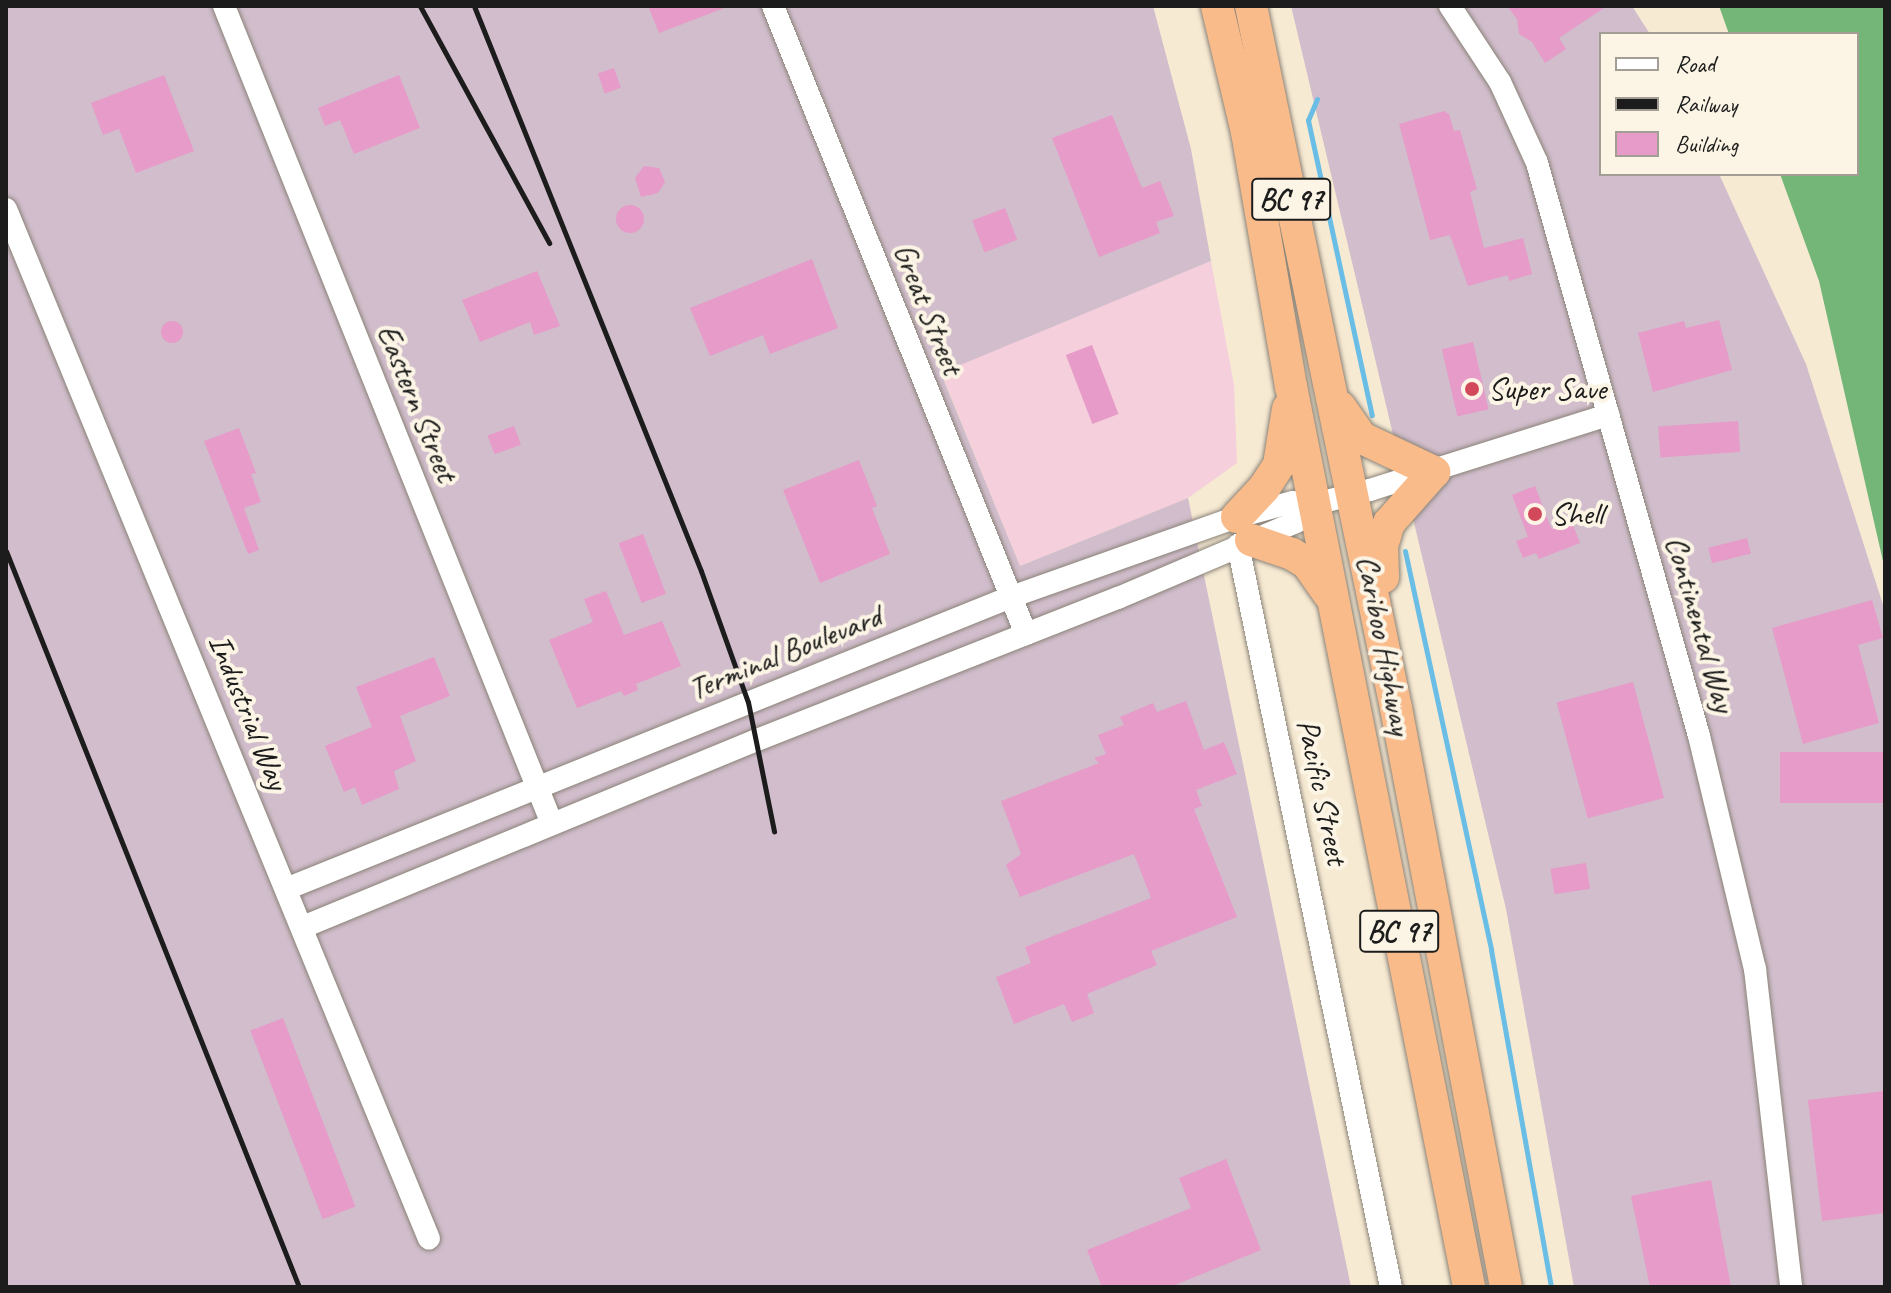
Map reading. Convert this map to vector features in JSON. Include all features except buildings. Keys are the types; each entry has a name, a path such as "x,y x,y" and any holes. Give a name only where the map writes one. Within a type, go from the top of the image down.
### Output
{"highway":[{"name":"Cariboo Highway","path":"1217,6 1247,132 1291,386 1469,1287"},
{"name":"Cariboo Highway","path":"1251,6 1396,708 1506,1287"},
{"path":"1247,132 1260,148 1322,453 1337,484 1353,494"},
{"path":"1291,386 1279,465 1242,534 1307,563 1337,608"},
{"path":"1332,391 1349,424 1362,438 1434,472 1397,510 1382,546 1396,708"},
{"path":"1315,504 1337,526 1389,764 1426,859"},
{"path":"1462,1253 1480,1274 1485,1287"}],"street":[{"name":"Eastern Street","path":"224,6 552,824"},
{"name":"Great Street","path":"773,6 1026,634"},
{"name":"Continental Way","path":"1450,6 1500,82 1537,163 1699,736 1755,969 1791,1287"},
{"name":"Industrial Way","path":"6,209 429,1239"},
{"name":"Terminal Boulevard","path":"303,927 1026,634 1242,534 1293,502 1315,504 1434,472 1608,415"},
{"name":"Terminal Boulevard","path":"286,889 1011,597 1242,534"},
{"name":"Pacific Street","path":"1242,534 1391,1287"}],"shaded area":[{"path":"6,6 1153,6 1191,149 1211,261 941,373 1020,566 1188,498 1351,1287 6,1287"},
{"path":"1291,6 1632,6 1649,32 1599,32 1599,176 1720,176 1806,364 1885,611 1885,1287 1574,1287 1506,909"},
{"path":"1211,261 1234,385 1237,463 1188,498 1020,566 941,372"}],"green space":[{"path":"1719,6 1885,6 1885,570 1819,281 1781,176 1859,176 1859,32 1728,32"}],"waterway":[{"path":"1317,99 1308,120 1372,415"},
{"path":"1405,551 1491,950 1551,1287"}],"railway":[{"path":"420,6 549,243"},
{"path":"474,6 701,571 748,702 774,831"},
{"path":"6,551 299,1287"}],"place":[{"name":"Super Save","path":"1472,389"},
{"name":"Shell","path":"1535,514"}]}
